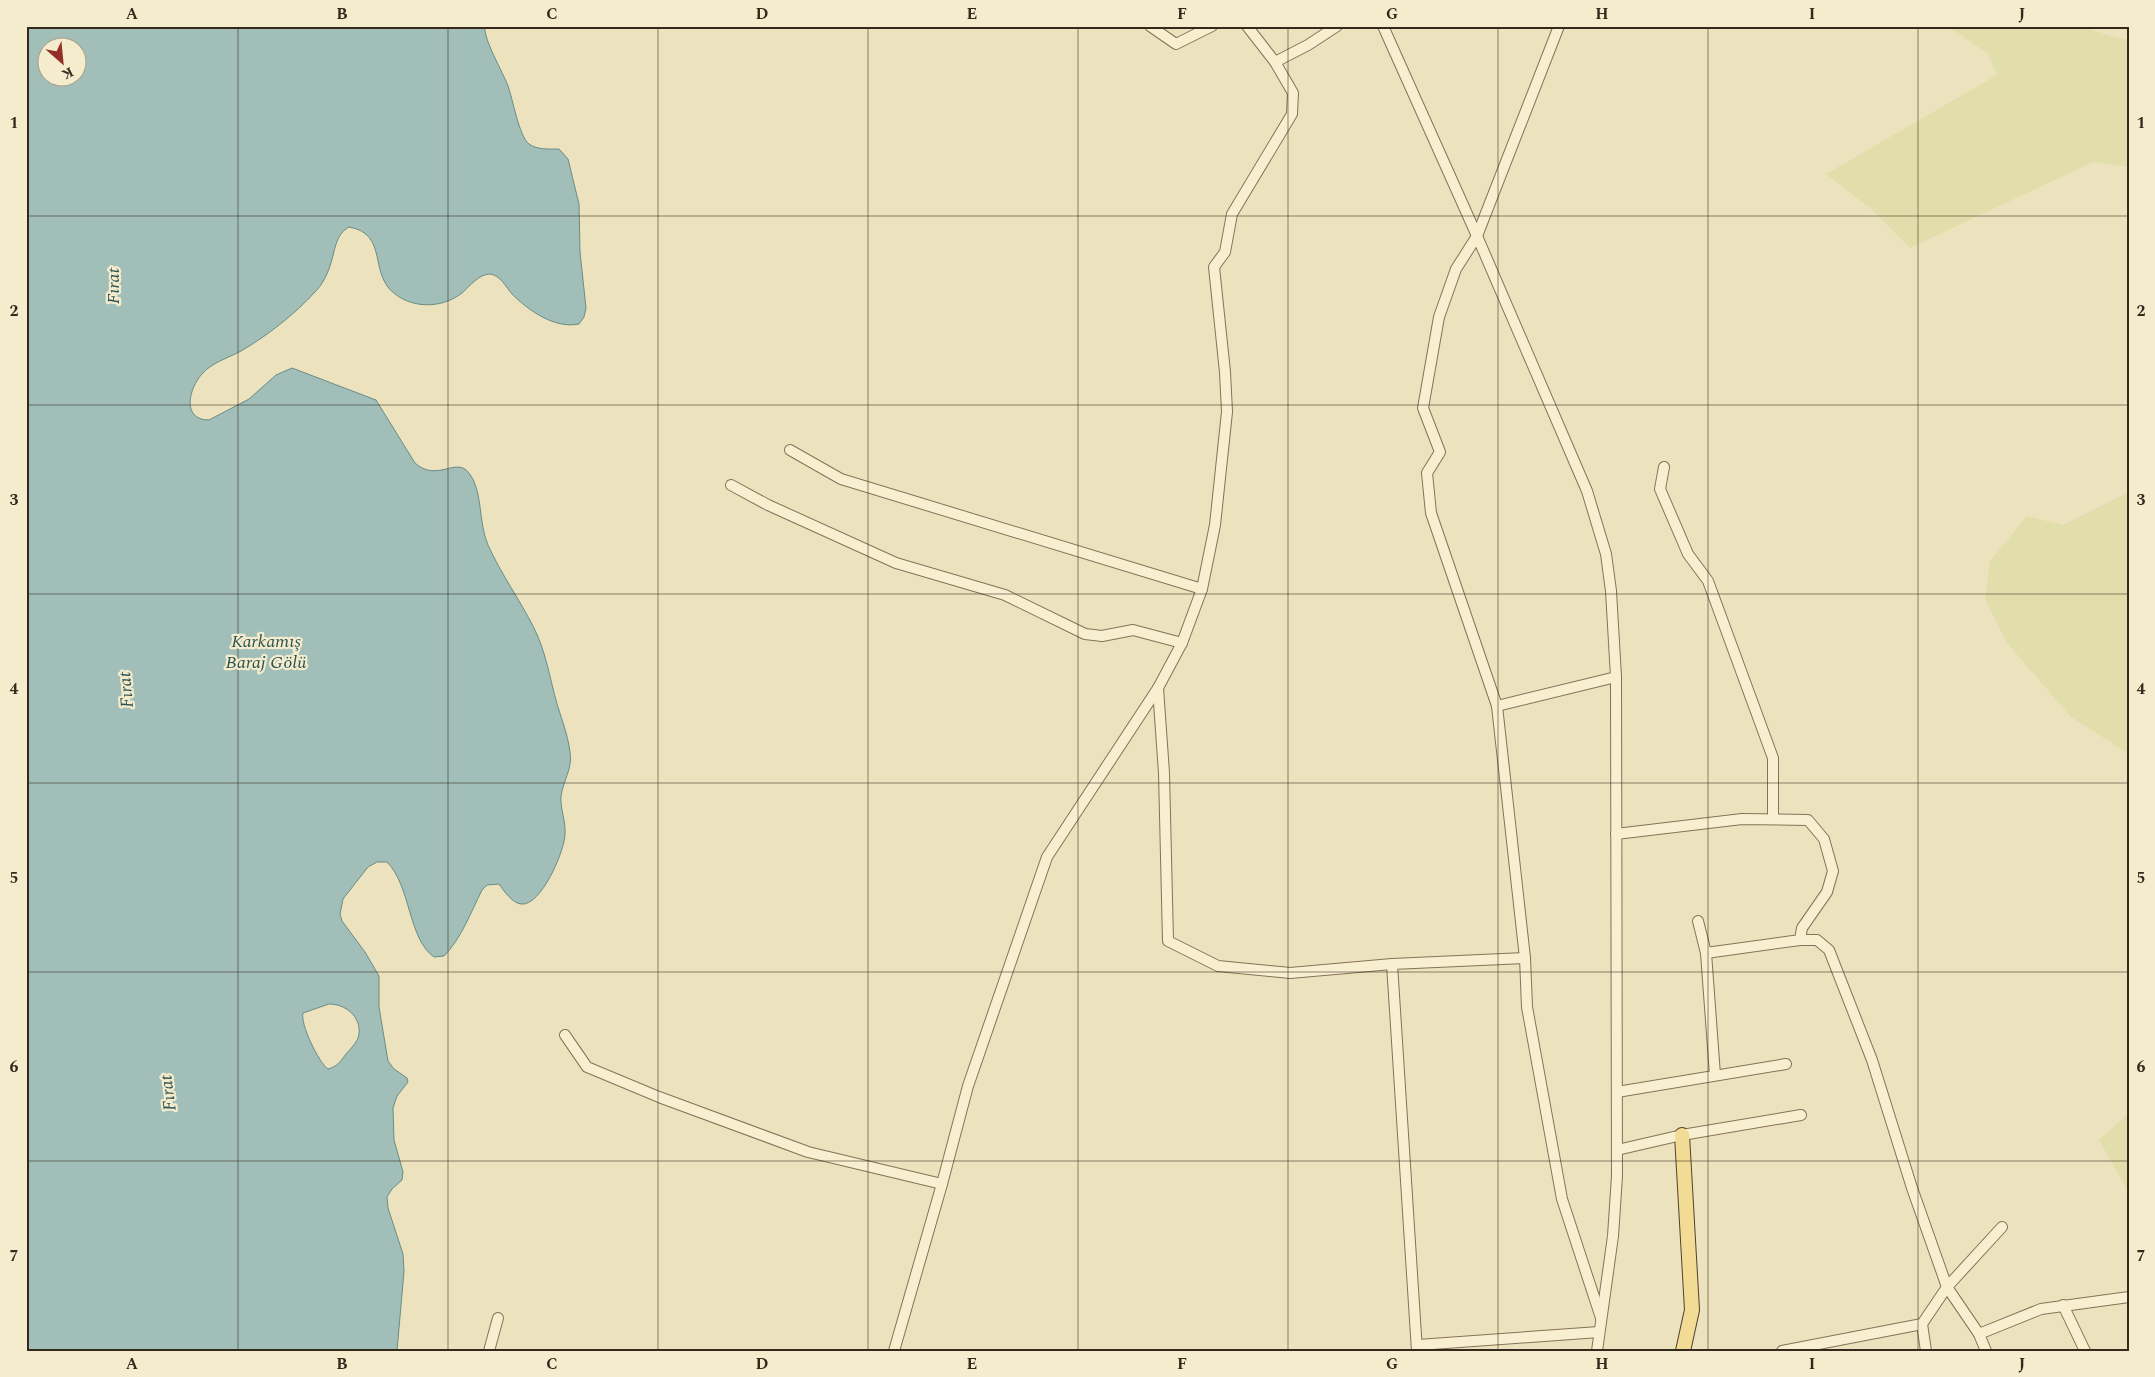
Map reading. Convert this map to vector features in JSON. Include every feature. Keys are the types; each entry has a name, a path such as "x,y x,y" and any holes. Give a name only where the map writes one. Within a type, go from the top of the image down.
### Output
{"main road":[{"path":"1682,1135 1692,1310 1683,1351"}],"street":[{"path":"1150,26 1176,44 1212,26"},
{"path":"894,1351 968,1086 1047,856 1158,688 1182,643 1202,589 1215,525 1227,412 1225,372 1214,267 1225,252 1232,214 1292,114 1293,93 1275,62 1247,26"},
{"path":"1275,62 1308,45 1336,26"},
{"path":"1559,26 1477,236 1456,269 1439,317 1423,408 1440,452 1427,473 1431,513 1497,706 1525,958 1527,1007 1562,1199 1602,1320"},
{"path":"1385,27 1587,491 1606,554 1611,591 1616,676 1617,1150 1613,1236 1597,1351"},
{"path":"790,450 841,479 1202,589"},
{"path":"1664,467 1660,489 1688,554 1708,581 1773,758 1772,819"},
{"path":"732,484 768,505 896,563 1005,595 1085,634 1102,636 1133,630 1182,643"},
{"path":"1497,706 1616,676"},
{"path":"1158,688 1164,773 1168,941 1218,966 1290,973 1392,964 1525,958"},
{"path":"1616,834 1742,819 1808,820 1824,839 1833,871 1827,892 1802,928 1800,940"},
{"path":"1698,921 1706,954 1715,1075"},
{"path":"1706,954 1800,940 1817,940 1829,950 1872,1060 1912,1188 1947,1287 1979,1334 1986,1351"},
{"path":"1392,964 1418,1348 1599,1332"},
{"path":"565,1035 587,1067 659,1097 808,1152 942,1184"},
{"path":"1617,1092 1786,1064"},
{"path":"1617,1150 1682,1135 1802,1116"},
{"path":"1926,1351 1922,1324 1947,1287 2002,1227"},
{"path":"1979,1334 2041,1309 2129,1297"},
{"path":"2063,1305 2085,1351"},
{"path":"490,1351 498,1318"},
{"path":"1789,1350 1922,1324"}],"shaded area":[{"path":"1948,26 2081,26 2129,40 2129,167 2093,162 1910,248 1871,209 1826,174 1997,75 1988,54"},
{"path":"2129,492 2129,754 2071,717 2007,643 1985,599 1990,561 2027,516 2063,525"},
{"path":"2129,1113 2129,1193 2099,1140"}],"water":[{"name":"Karkamış Baraj Gölü","path":"26,26 485,26 487,39 508,86 519,126 525,140 536,147 559,149 568,159 579,204 580,252 586,308 584,317 579,324 561,324 534,312 512,294 500,279 490,274 478,278 462,293 446,302 428,305 403,299 387,286 382,276 374,246 369,238 361,231 349,227 344,230 338,239 330,266 318,289 271,332 206,370 197,380 191,395 191,409 194,415 200,419 209,420 249,399 276,375 292,368 376,400 415,463 423,468 431,471 458,467 469,473 479,497 488,545 529,618 542,646 568,740 571,758 561,796 565,829 564,842 556,864 544,887 529,903 521,904 514,901 499,884 487,885 482,890 456,942 444,956 434,957 419,938 401,884 387,862 377,862 368,867 343,899 340,914 342,921 365,952 379,976 379,1007 388,1061 394,1069 407,1078 408,1082 397,1096 393,1108 394,1140 403,1172 402,1180 392,1189 387,1197 388,1208 403,1254 404,1271 397,1351 26,1351","holes":["329,1004 351,1012 357,1022 359,1034 356,1042 340,1061 334,1067 328,1069 311,1043 304,1026 303,1013"]}],"water label":[{"name":"Fırat","path":"113,286"},
{"name":"Fırat","path":"126,690"},
{"name":"Fırat","path":"168,1093"}]}
